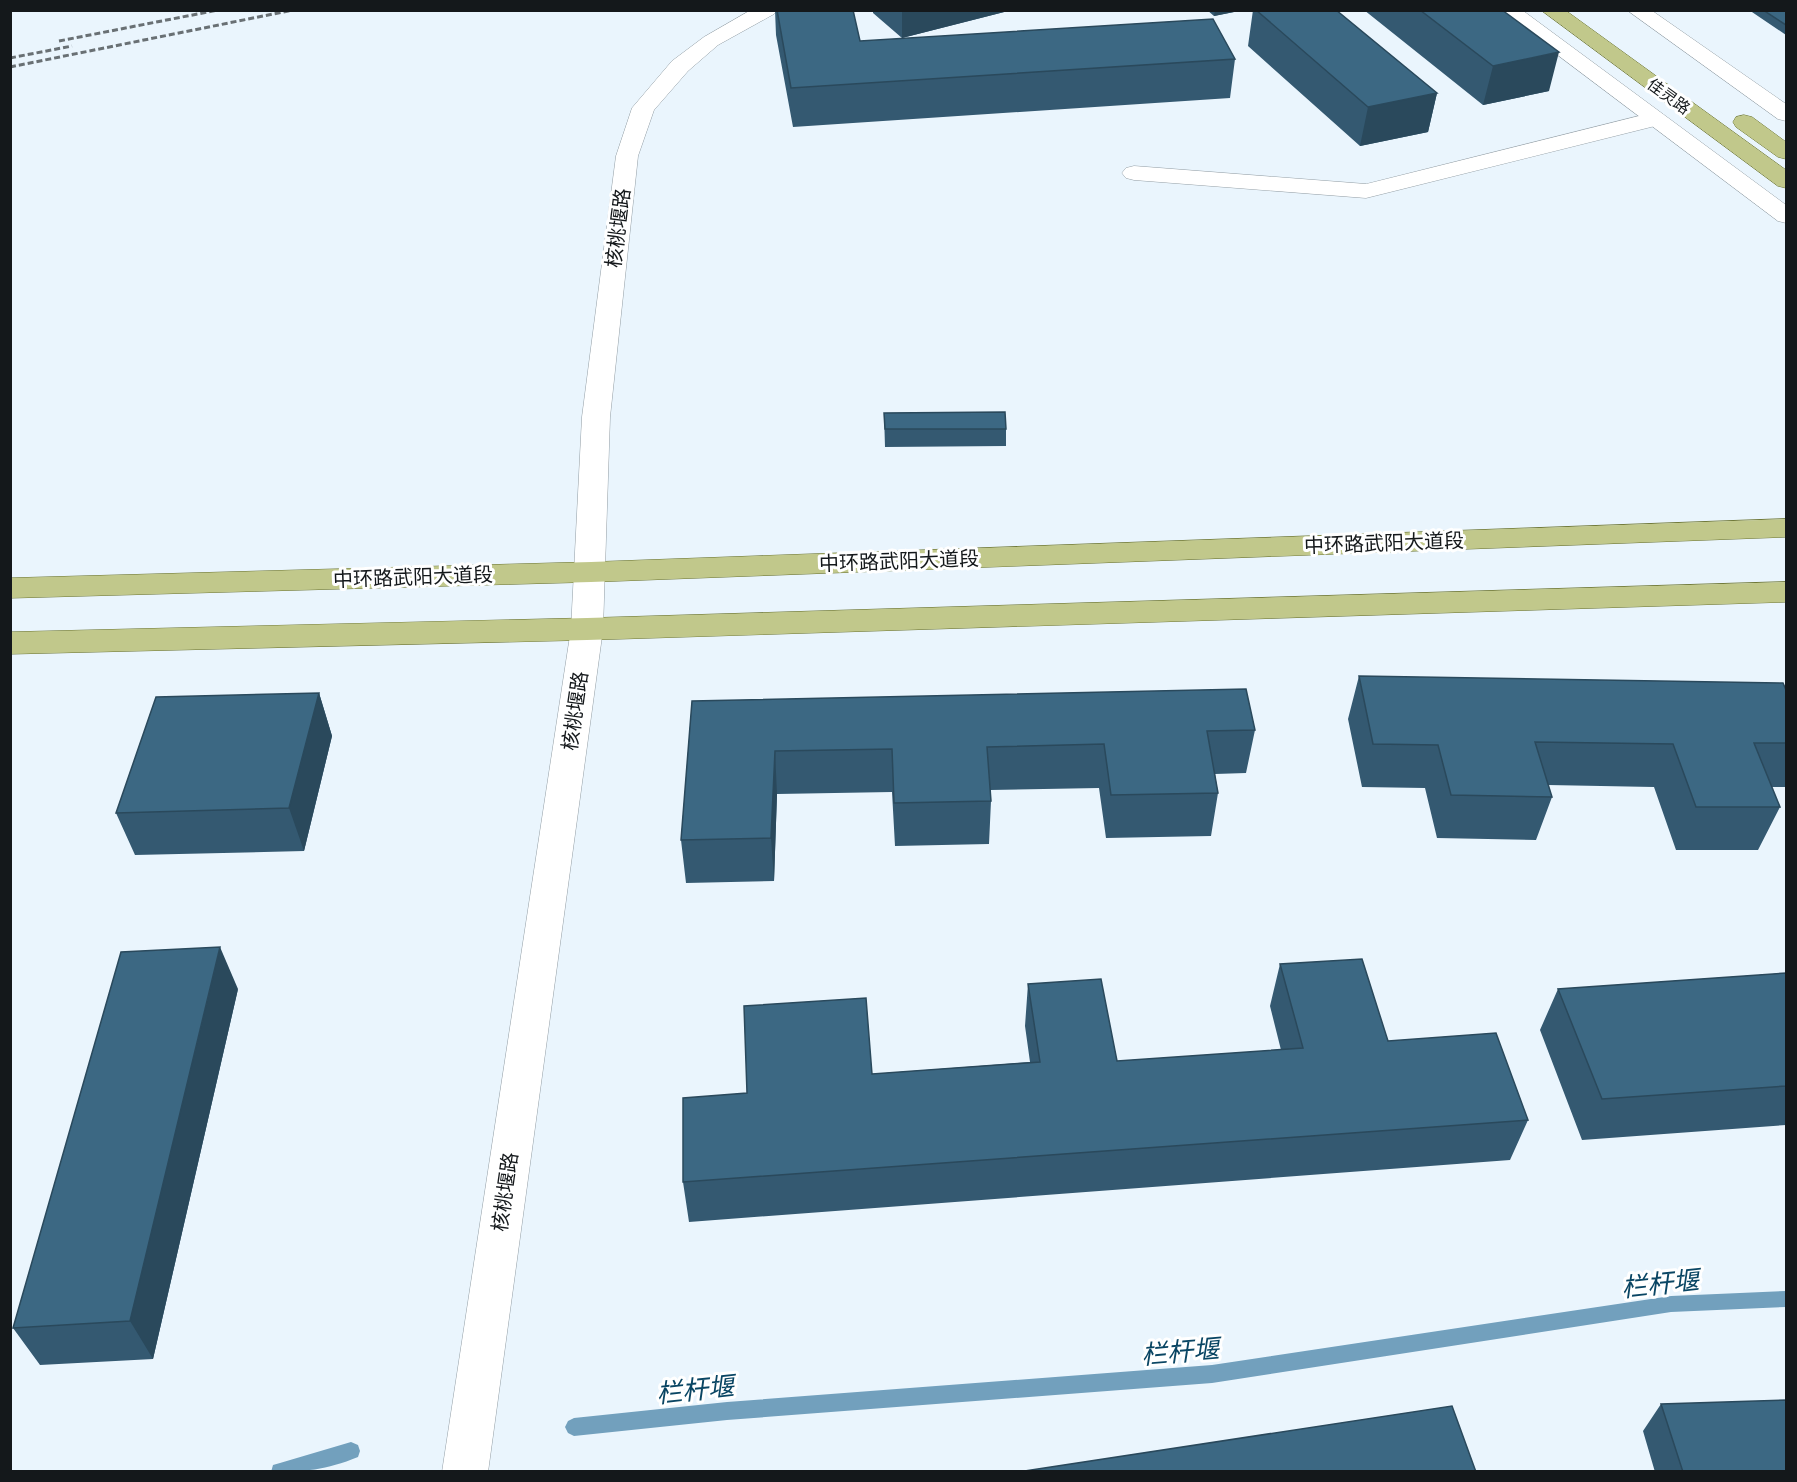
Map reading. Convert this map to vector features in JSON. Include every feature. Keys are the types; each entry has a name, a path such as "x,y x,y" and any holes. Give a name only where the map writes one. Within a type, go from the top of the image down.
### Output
{"main road":[{"name":"佳灵路","path":"1551,10 1786,181"},
{"path":"1586,10 1624,38"},
{"path":"1729,112 1786,152"},
{"name":"中环路武阳大道段","path":"10,588 591,572 1786,528"},
{"path":"10,643 587,629 1786,592"}],"street":[{"path":"1508,10 1786,216"},
{"path":"1637,10 1786,114"},
{"name":"核桃堰路","path":"465,1472 587,629 596,417 627,156 643,108 680,66 711,41 764,11"},
{"path":"1134,173 1366,192 1655,119"}],"building":[{"path":"777,10 853,10 860,41 1213,19 1235,59 791,88"},
{"path":"1256,10 1336,10 1437,93 1368,107"},
{"path":"1420,10 1502,10 1559,52 1493,66"},
{"path":"1763,10 1786,10 1786,25"},
{"path":"1005,412 1006,429 885,429 884,413"},
{"path":"1359,676 1783,683 1786,690 1786,743 1754,743 1780,807 1696,807 1673,744 1535,742 1552,797 1451,795 1438,745 1373,744"},
{"path":"1246,689 1255,730 1207,731 1218,793 1111,795 1104,744 987,747 991,801 894,803 892,749 775,751 771,838 681,840 692,701"},
{"path":"319,693 289,808 116,813 156,697"},
{"path":"220,947 130,1321 13,1328 121,952"},
{"path":"1362,959 1388,1041 1496,1033 1528,1120 683,1182 683,1098 747,1093 744,1006 866,998 872,1074 1040,1062 1028,984 1101,979 1117,1061 1303,1048 1280,964"},
{"path":"1786,973 1786,1086 1602,1099 1558,989"},
{"path":"1786,1400 1786,1472 1683,1472 1661,1404"},
{"path":"1452,1406 1476,1472 1018,1472"}],"waterway":[{"name":"栏杆堰","path":"574,1427 727,1411 1212,1374 1671,1304 1786,1299"},
{"name":"栏杆堰","path":"280,1472 351,1451"}],"railway":[{"path":"59,41 218,10"},
{"path":"10,67 293,10"},
{"path":"10,58 72,46"}]}
